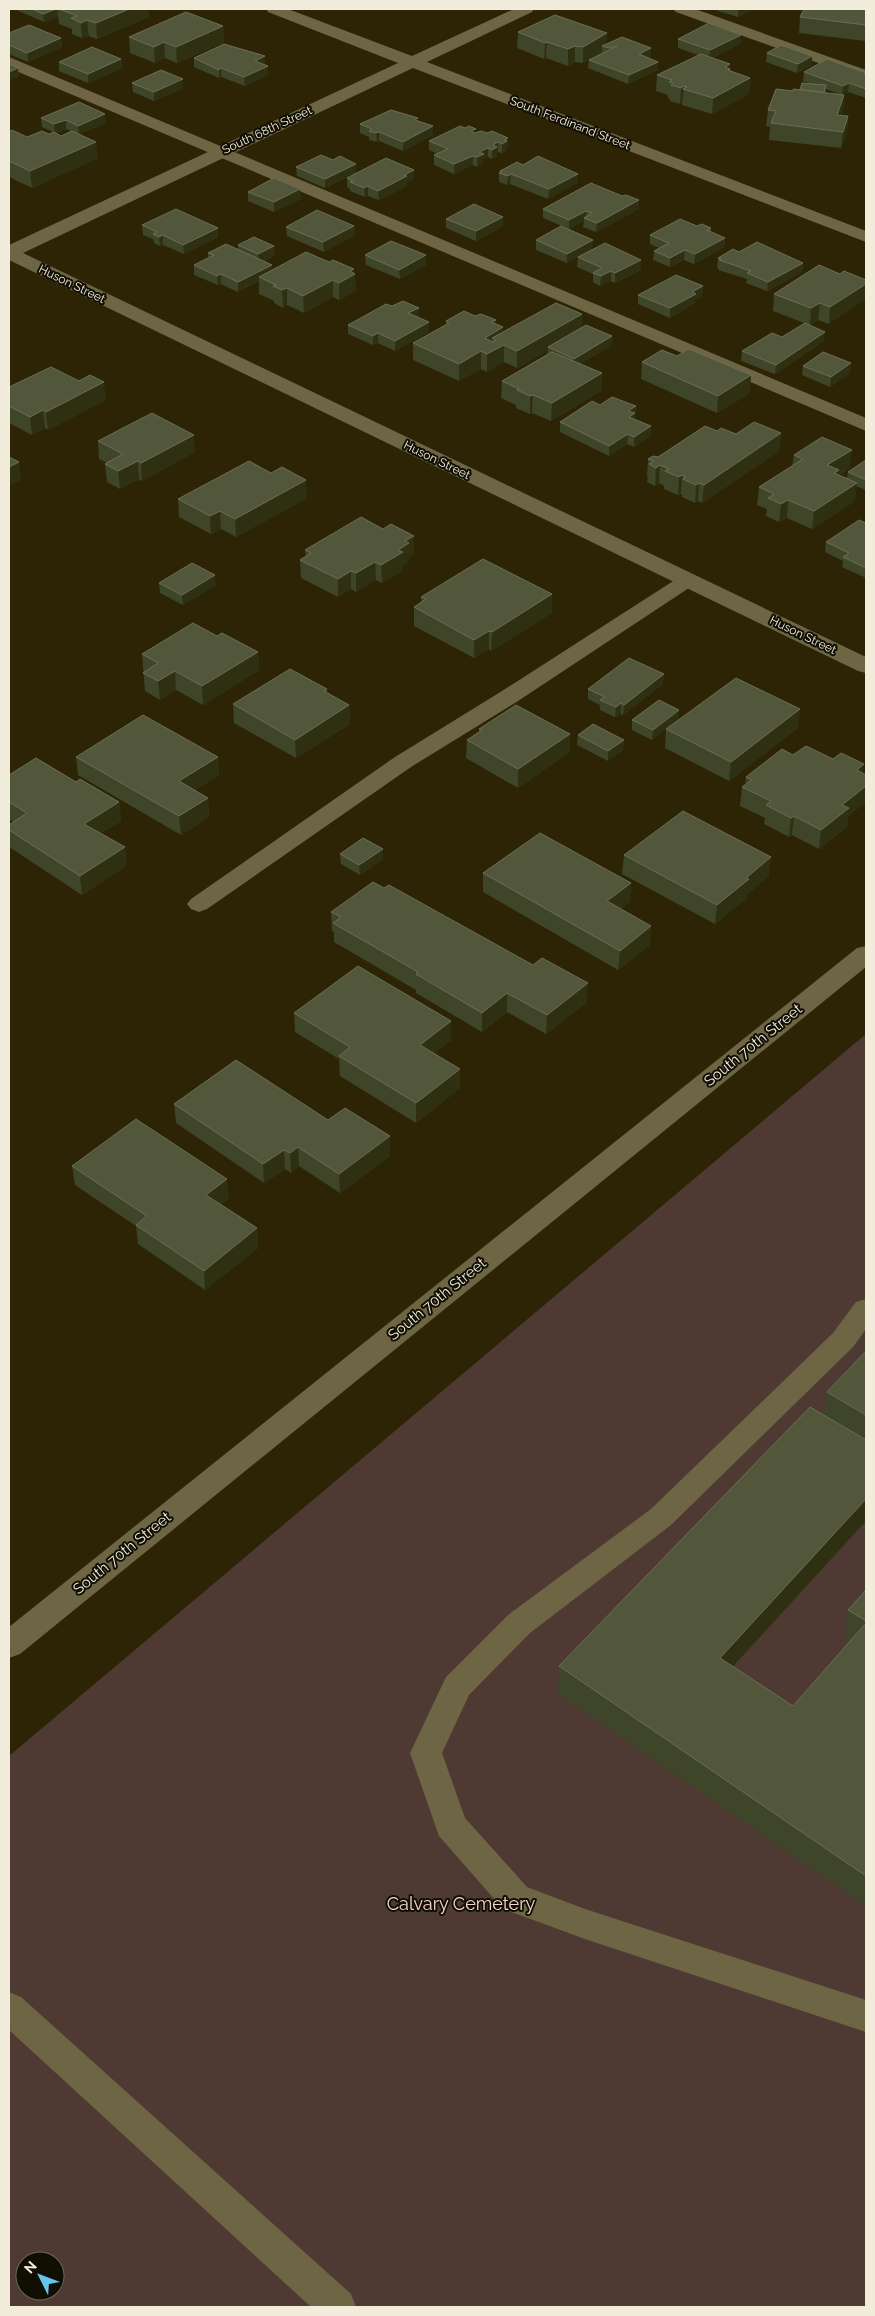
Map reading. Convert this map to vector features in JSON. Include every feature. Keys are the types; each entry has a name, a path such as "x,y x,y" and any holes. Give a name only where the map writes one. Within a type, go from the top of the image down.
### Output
{"street":[{"name":"South Ferdinand Street","path":"274,9 866,237"},
{"name":"South 68th Street","path":"9,253 526,9"},
{"name":"Huson Street","path":"9,253 866,666"},
{"name":"South 70th Street","path":"9,1645 866,954"}],"lane":[{"path":"681,9 866,75"},
{"path":"9,62 866,425"},
{"path":"199,904 402,762 510,696 688,580"},
{"path":"866,1309 843,1340 661,1517 519,1624 457,1686 426,1753 451,1826 516,1898 585,1924 866,2016"},
{"path":"9,2008 338,2307"}],"green space":[{"name":"Calvary Cemetery","path":"866,1034 866,2307 9,2307 9,1756"}],"building":[{"path":"32,9 56,9 43,14"},
{"path":"59,9 129,9 96,23 87,20 81,23 71,18 77,16"},
{"path":"804,9 866,9 866,25 800,17"},
{"path":"186,12 223,26 176,47 164,42 154,47 129,37"},
{"path":"555,15 607,33 583,47 575,46 568,49 545,43 518,32"},
{"path":"709,23 741,35 710,50 678,39"},
{"path":"29,25 61,38 27,53 9,45 9,33"},
{"path":"622,37 651,48 639,54 658,62 629,75 589,60 617,46 609,48 602,46"},
{"path":"224,44 265,56 255,61 268,66 244,77 221,68 219,70 194,58"},
{"path":"781,45 812,56 798,64 767,53"},
{"path":"92,47 121,59 88,74 59,62"},
{"path":"701,54 730,64 725,67 730,69 728,70 750,78 713,98 683,89 687,87 684,86 681,88 671,85 673,83 669,82 672,80 657,75"},
{"path":"827,59 866,73 864,74 866,75 866,89 849,83 843,86 804,72"},
{"path":"9,64 18,68 9,72"},
{"path":"161,70 183,79 154,92 132,83"},
{"path":"802,83 826,85 824,92 800,90"},
{"path":"776,89 844,95 837,115 848,116 843,132 771,123 776,111 768,110"},
{"path":"79,102 105,114 78,126 66,120 54,124 41,118"},
{"path":"391,110 418,118 415,120 433,126 403,142 379,132 369,131 372,129 360,124"},
{"path":"460,126 465,128 469,126 476,129 471,131 475,133 492,131 508,138 502,144 498,142 493,145 497,147 492,150 488,148 479,152 484,154 477,157 473,156 454,164 434,155 448,149 429,141"},
{"path":"12,130 27,137 42,131 49,134 54,132 61,136 72,131 96,142 30,171 9,161 9,132"},
{"path":"321,155 333,160 340,156 356,164 325,179 296,167"},
{"path":"538,156 578,174 549,189 511,174 508,176 499,173 517,162 523,165"},
{"path":"386,158 414,170 404,175 407,176 378,191 368,186 364,188 350,182 353,181 347,178"},
{"path":"274,178 300,189 274,202 248,192"},
{"path":"591,183 622,196 626,195 639,200 597,223 584,218 592,213 586,211 569,220 543,209"},
{"path":"474,204 503,217 476,231 446,219"},
{"path":"176,209 218,228 183,245 163,235 159,237 153,234 157,232 142,225"},
{"path":"317,210 354,226 323,242 286,227"},
{"path":"680,219 697,226 702,224 711,228 707,230 725,238 695,254 685,250 670,258 654,251 669,243 650,235"},
{"path":"561,226 593,240 567,254 536,240"},
{"path":"254,237 274,246 258,254 238,245"},
{"path":"391,241 426,255 399,270 365,255"},
{"path":"757,242 803,263 768,282 747,273 751,271 718,258 733,249 739,252"},
{"path":"605,243 641,260 615,273 611,271 601,276 593,273 602,268 578,257"},
{"path":"226,244 272,265 238,282 221,274 217,276 194,265 214,255 208,253"},
{"path":"306,252 329,262 333,260 354,269 350,271 355,274 339,283 333,280 303,296 287,288 282,290 259,277"},
{"path":"819,265 840,274 844,271 866,280 866,284 830,307 820,303 811,308 774,294"},
{"path":"676,275 703,286 692,292 696,294 670,308 638,295"},
{"path":"403,301 419,308 408,313 429,322 395,341 378,333 373,336 348,325 386,304 392,306"},
{"path":"556,303 582,314 517,351 504,345 487,354 481,351 459,364 413,343 449,323 446,321 464,311 475,316 481,314 496,320 491,322 503,327 485,338 493,342 496,340 492,338"},
{"path":"805,323 825,332 776,365 742,351 772,333 782,337"},
{"path":"586,325 612,336 574,359 548,347"},
{"path":"689,349 751,375 718,396 642,362 662,350 677,356"},
{"path":"552,352 602,373 552,403 533,395 530,396 502,381"},
{"path":"823,352 851,363 831,377 803,366"},
{"path":"51,367 79,381 90,375 104,382 46,412 43,410 30,417 9,406 9,387"},
{"path":"612,397 636,406 628,411 635,413 629,417 651,426 634,437 628,434 609,446 560,422 592,401 600,405"},
{"path":"152,413 194,435 141,463 138,461 118,471 105,464 123,454 98,441"},
{"path":"754,422 781,433 704,485 699,483 696,485 683,479 686,477 682,475 679,477 665,471 669,469 660,465 656,468 649,464 654,461 648,459 653,456 658,457 705,426 717,431 721,428 736,434"},
{"path":"822,437 852,450 827,465 839,470 834,473 857,483 814,511 788,500 781,504 768,498 774,494 759,487 803,459 794,455"},
{"path":"9,457 19,462 9,467"},
{"path":"866,460 866,480 848,472"},
{"path":"249,461 271,473 282,467 306,480 235,519 220,511 210,516 178,499"},
{"path":"361,517 383,529 391,524 414,536 405,541 409,543 398,550 403,552 381,565 375,562 356,573 351,571 338,579 300,560 311,553 305,550"},
{"path":"859,520 866,523 866,568 843,557 849,553 826,542"},
{"path":"483,559 552,594 492,632 489,631 474,640 414,607 426,599 421,597"},
{"path":"192,563 215,575 182,595 159,583"},
{"path":"193,623 217,636 222,633 258,652 202,686 175,671 158,681 143,673 158,663 142,654"},
{"path":"629,658 664,674 624,705 621,703 616,707 600,700 605,697 588,689"},
{"path":"290,669 327,689 324,691 349,705 295,740 233,704"},
{"path":"736,678 800,709 731,762 666,729"},
{"path":"659,700 679,710 653,730 632,720"},
{"path":"516,705 570,734 518,769 467,740 482,730 479,729"},
{"path":"143,715 218,757 179,781 208,798 179,816 76,757"},
{"path":"593,724 624,740 608,751 578,735"},
{"path":"806,746 833,759 841,753 864,764 857,770 866,775 866,786 842,805 849,808 821,830 794,816 791,818 766,805 771,801 742,787 752,780 746,777 782,749 793,755"},
{"path":"36,758 76,782 80,779 119,802 84,824 125,847 80,876 9,830 9,825 27,813 9,802 9,775"},
{"path":"683,811 771,857 746,878 749,879 717,905 624,855"},
{"path":"540,833 631,883 607,901 651,926 620,951 483,873"},
{"path":"363,838 383,849 359,865 340,854"},
{"path":"373,882 384,888 389,885 533,965 542,958 588,983 547,1015 507,993 482,1013 416,974 418,972 333,923 341,917 331,912"},
{"path":"358,966 451,1021 420,1045 460,1069 416,1103 339,1056 350,1047 294,1013"},
{"path":"236,1060 328,1120 345,1108 390,1136 339,1174 298,1147 290,1153 284,1150 263,1164 174,1104"},
{"path":"136,1119 227,1179 206,1195 257,1228 204,1271 136,1225 147,1216 72,1166"},
{"path":"866,1351 866,1415 827,1392"},
{"path":"810,1407 866,1440 866,1499 720,1658 793,1706 866,1623 866,1876 559,1666"},
{"path":"866,1590 866,1621 848,1610"}]}
